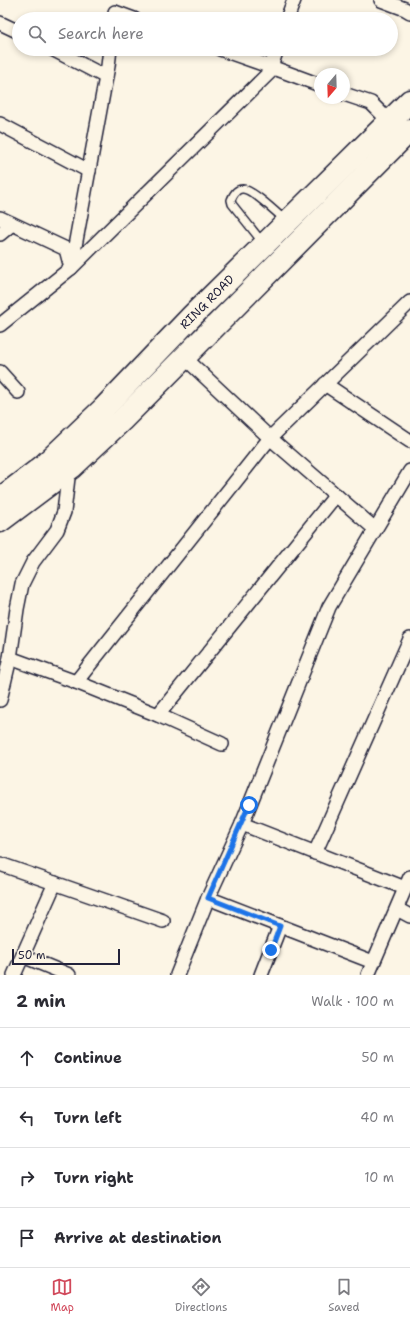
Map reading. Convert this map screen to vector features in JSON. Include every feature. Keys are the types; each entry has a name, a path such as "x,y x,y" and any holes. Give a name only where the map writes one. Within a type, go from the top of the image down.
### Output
{"highway":[{"name":"RING ROAD","path":"0,498 42,467 104,409 192,316 410,100"},
{"name":"RING ROAD","path":"0,521 69,469 122,420 410,130"}],"street":[{"path":"290,12 294,0"},
{"path":"381,0 410,12"},
{"path":"0,23 12,29"},
{"path":"66,56 106,77"},
{"path":"71,268 109,56"},
{"path":"240,56 314,83"},
{"path":"0,325 71,268 272,67 275,56"},
{"path":"350,96 371,103 389,121"},
{"path":"0,124 89,171"},
{"path":"0,234 6,221 66,249 71,268"},
{"path":"76,682 270,438 410,302"},
{"path":"184,357 270,438 375,529"},
{"path":"0,372 18,392"},
{"path":"325,384 410,441"},
{"path":"0,700 10,658 16,609 22,584 33,562 57,530 64,512 69,469"},
{"path":"177,975 208,898 242,824 329,607 410,471"},
{"path":"158,715 336,495"},
{"path":"316,853 410,639"},
{"path":"10,658 76,682 158,715 222,744"},
{"path":"242,824 316,853 408,883 368,975"},
{"path":"0,864 163,921"},
{"path":"14,975 55,883"},
{"path":"208,898 373,962"},
{"path":"397,909 410,916"},
{"path":"261,975 280,926"},
{"path":"23,956 69,975"}],"lane":[{"path":"264,245 232,204 231,200 237,191 242,189 248,190 288,222"}],"route":[{"path":"249,805 242,824 208,898 280,926 271,950"}]}
